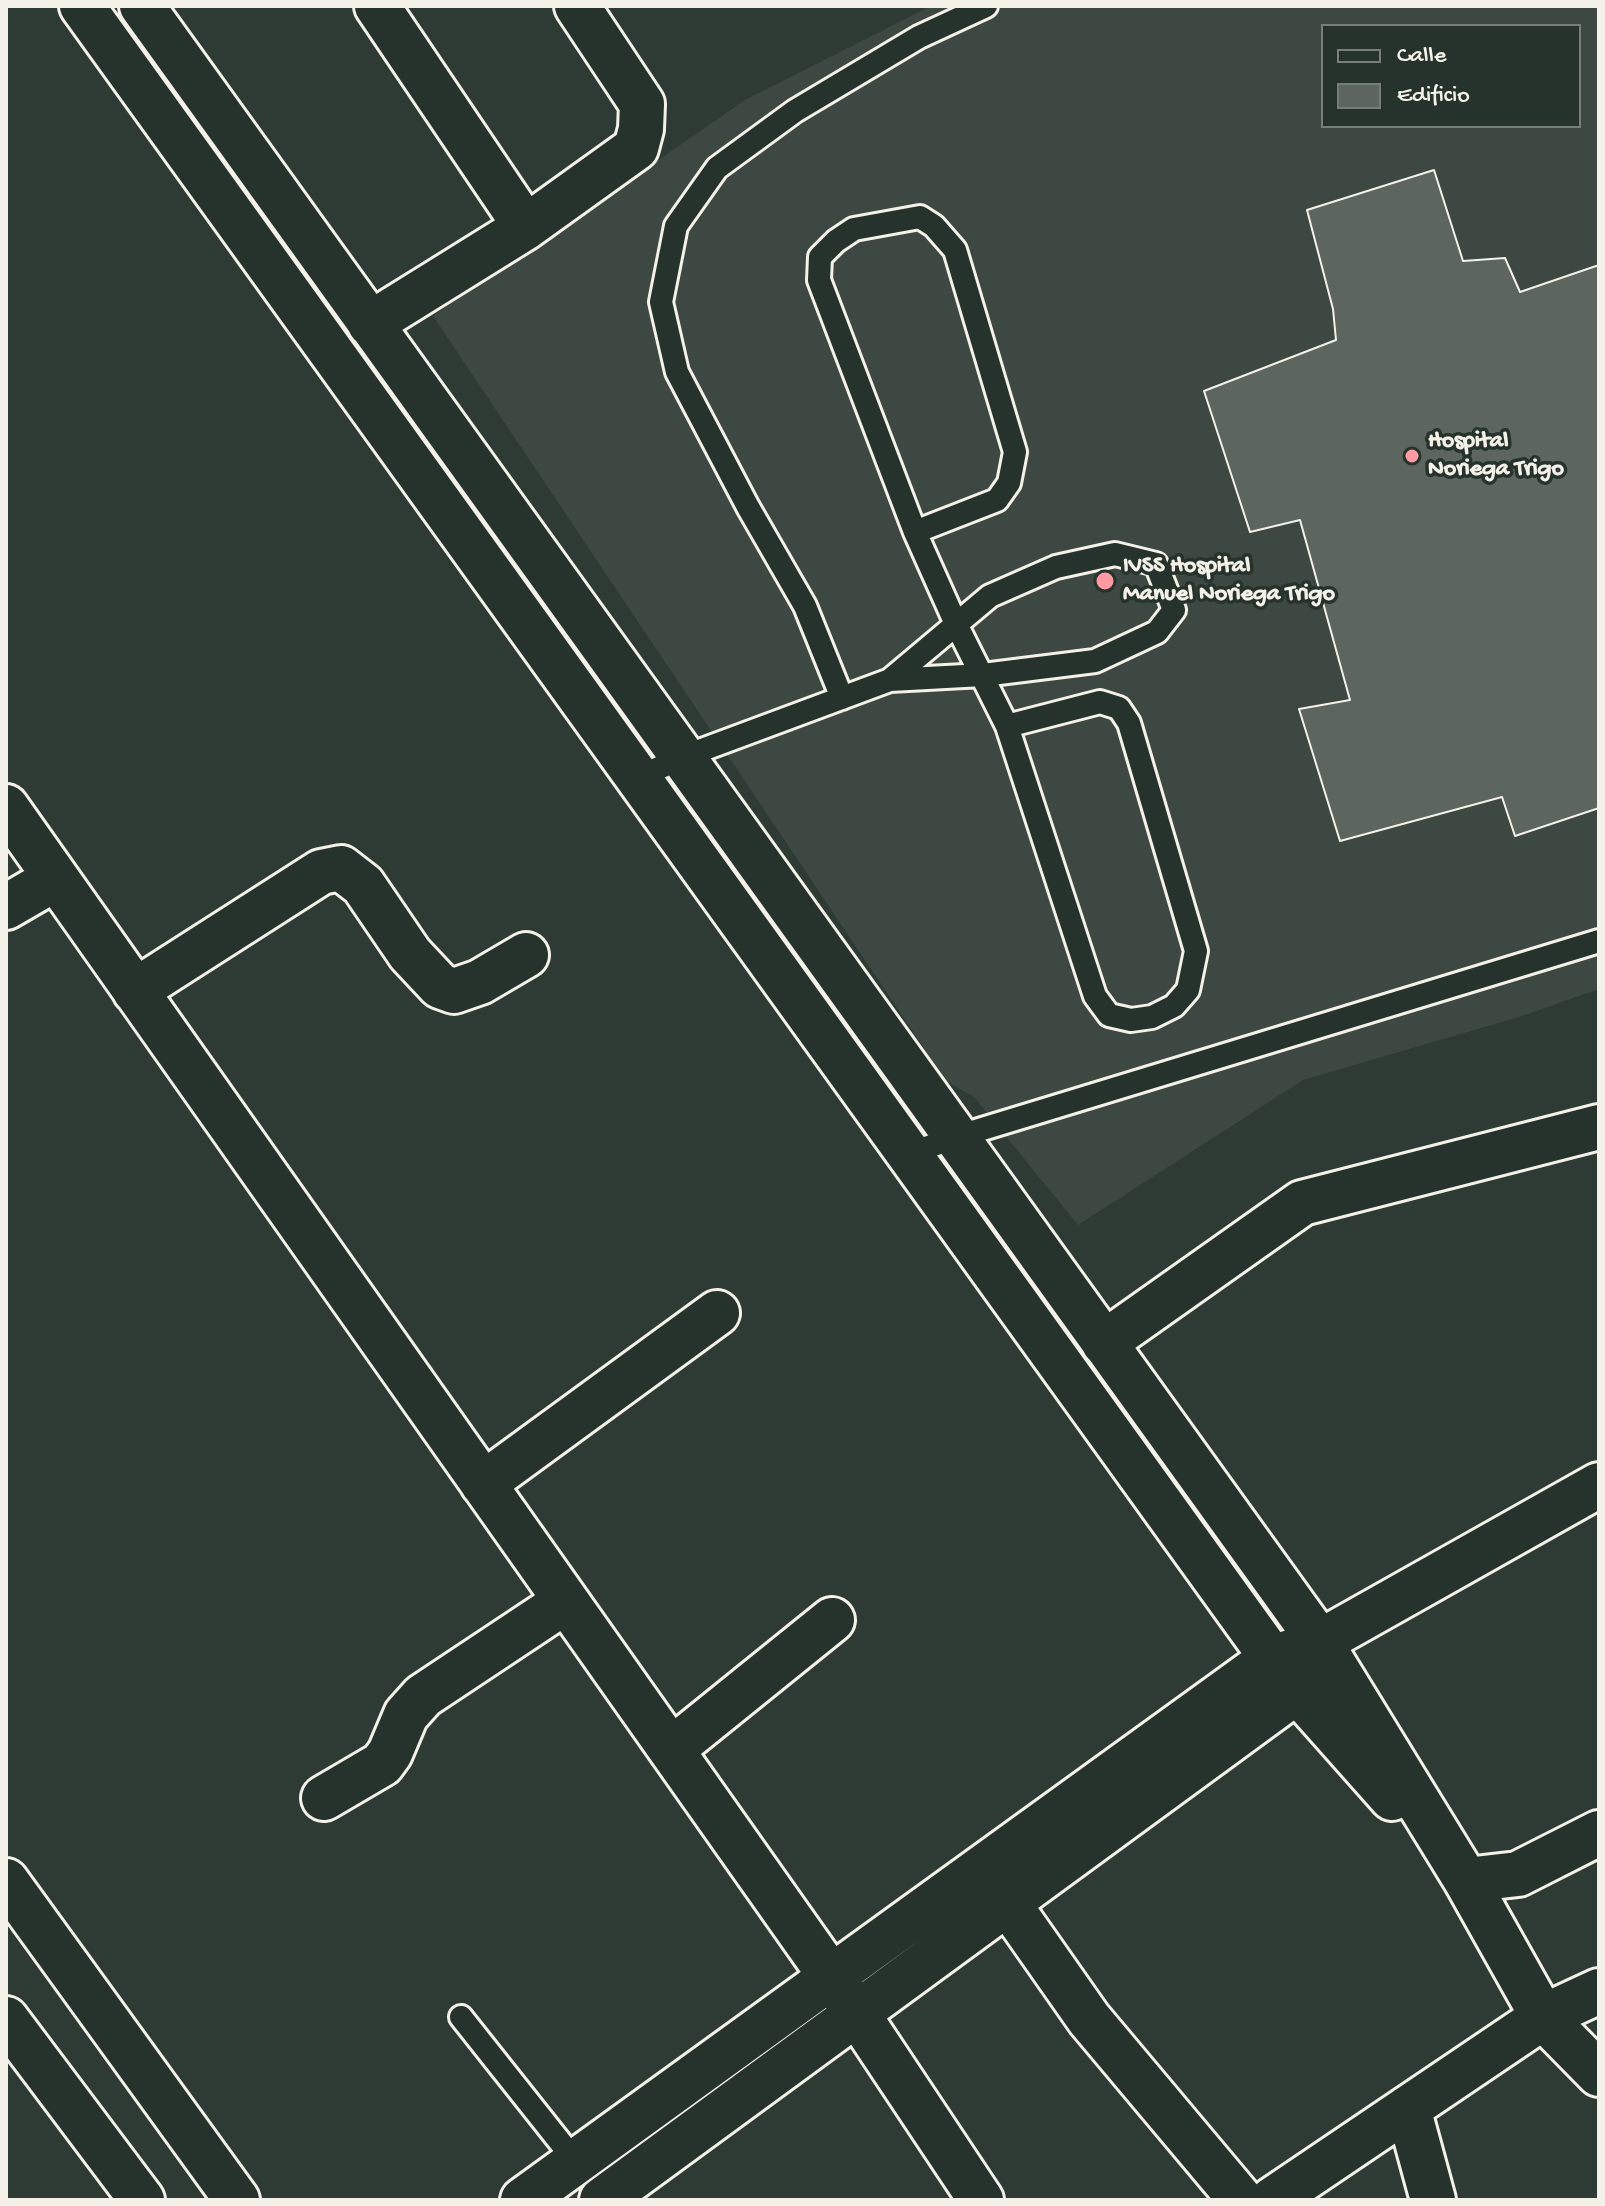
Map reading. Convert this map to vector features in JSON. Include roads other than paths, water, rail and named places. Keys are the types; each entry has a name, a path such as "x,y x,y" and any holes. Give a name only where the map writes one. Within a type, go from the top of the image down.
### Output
{"street":[{"path":"82,6 1284,1675 1466,1880"},
{"path":"142,6 1320,1642 1466,1880 1543,2017 1599,2074"},
{"path":"377,6 526,227"},
{"path":"370,324 526,227 636,148 642,104 577,6"},
{"path":"6,807 832,1977 981,2200"},
{"path":"135,991 321,872 341,868 363,885 410,954 440,986 454,991 480,982 526,955"},
{"path":"6,907 56,878"},
{"path":"1104,1343 1302,1203 1599,1127"},
{"path":"483,1484 717,1313"},
{"path":"602,2200 1007,1902 1320,1642 1599,1485"},
{"path":"324,1798 382,1764 406,1715 423,1696 566,1601"},
{"path":"671,1750 832,1620"},
{"path":"523,2200 832,1977 1284,1675"},
{"path":"1466,1880 1518,1874 1599,1833"},
{"path":"6,1881 237,2200"},
{"path":"1007,1902 1089,2019 1241,2200"},
{"path":"1272,2200 1543,2017 1599,1991"},
{"path":"7,2024 142,2200"},
{"path":"1408,2108 1433,2200"}],"lane":[{"path":"842,698 805,606 748,507 677,372 661,302 676,226 717,168 795,111 919,37 986,6"},
{"path":"915,532 997,500 1009,483 1015,452 955,250 934,226 920,217 854,229 820,257 819,280 915,532 1007,726 1095,996 1109,1015 1131,1020 1152,1017 1174,1006 1188,990 1196,951 1129,723 1119,708 1100,702 1007,726"},
{"path":"637,778 683,757 890,680 983,675 1095,661 1157,632 1174,610 1156,564 1115,554 1056,567 990,596 890,680"},
{"path":"909,1154 1599,941"},
{"path":"461,2017 576,2162"}],"place":[{"name":"Hospital Noriega Trigo","path":"1412,456"},
{"name":"IVSS Hospital Manuel Noriega Trigo","path":"1105,581"}]}
